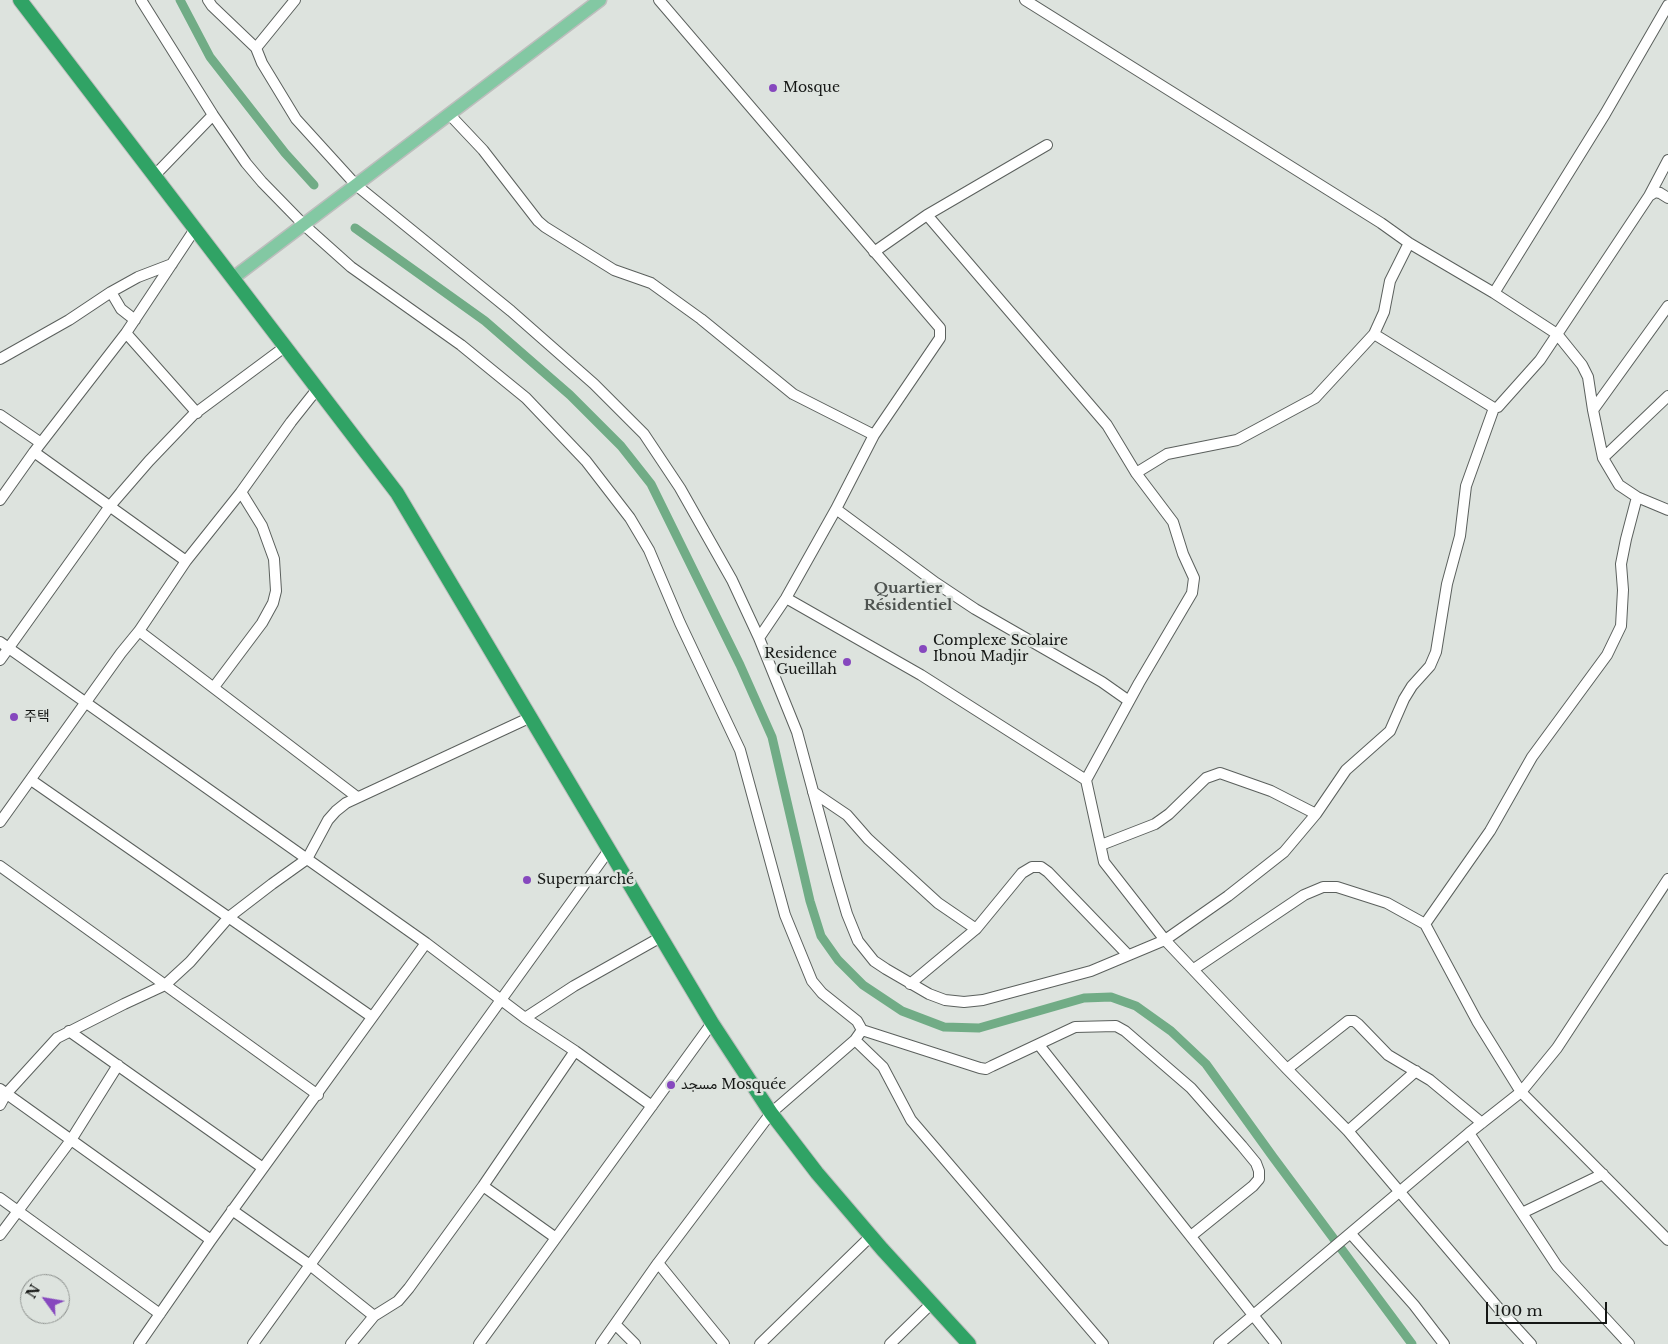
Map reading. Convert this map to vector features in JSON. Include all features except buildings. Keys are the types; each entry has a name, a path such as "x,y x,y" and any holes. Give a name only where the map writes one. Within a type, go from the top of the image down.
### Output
{"highway":[{"path":"20,0 397,493 712,1022 771,1113 816,1173 969,1344"}],"main road":[{"path":"233,278 600,0"}],"street":[{"path":"141,0 213,116 246,163 262,182 304,225 351,267 461,345 526,398 586,461 630,518 648,550 740,750 785,915 812,981 822,993 857,1021 862,1030 986,1069 1075,1027 1116,1026 1125,1030 1191,1088 1242,1146 1259,1171 1259,1178 1252,1186 1191,1236"},
{"path":"208,0 256,48 262,63 296,119 356,185 511,311 594,384 644,434 680,488 732,580 759,638 797,732 837,880 854,934 863,950 874,962 910,984 945,1000 964,1002 983,1000 1091,971 1165,940 1260,872 1284,852 1316,814 1346,770 1390,732 1404,698 1430,666 1436,652 1447,584 1460,536 1466,486 1494,408 1498,407 1540,360 1649,196 1668,160"},
{"path":"256,48 295,0"},
{"path":"659,0 940,328 941,333 940,338 874,435 836,509 786,598 759,638"},
{"path":"1025,0 1381,223 1409,243 1494,293 1557,334 1582,366 1588,377 1604,458 1619,484 1637,497 1668,510"},
{"path":"1494,293 1605,114 1668,5"},
{"path":"449,114 483,150 538,221 545,227 614,270 650,283 700,319 793,394 874,435"},
{"path":"155,175 213,116"},
{"path":"874,252 927,215 1047,145"},
{"path":"1649,196 1655,192 1668,198"},
{"path":"927,215 1107,425 1136,473 1173,522 1183,554 1194,578 1192,593 1177,616 1086,780 1104,862 1165,940 1348,1131 1398,1192 1531,1344"},
{"path":"0,500 34,452 126,333 195,229"},
{"path":"1136,473 1167,454 1237,440 1316,398 1374,334 1384,312 1390,281 1409,243"},
{"path":"0,359 69,320 111,292 138,277 172,264"},
{"path":"111,292 121,309 135,320"},
{"path":"1593,410 1668,306"},
{"path":"126,333 197,413"},
{"path":"1374,334 1494,408"},
{"path":"0,660 4,645 110,506 149,460 197,413 286,346"},
{"path":"0,822 121,652 139,631 186,561 241,492 318,388"},
{"path":"1604,458 1668,396"},
{"path":"0,415 41,443"},
{"path":"34,452 186,561"},
{"path":"214,687 262,622 273,603 276,591 274,559 262,526 241,492"},
{"path":"1425,924 1490,831 1532,757 1607,655 1621,626 1623,590 1621,564 1637,497"},
{"path":"836,509 975,609 1102,682 1130,701"},
{"path":"786,598 921,675 1086,780"},
{"path":"139,631 357,797"},
{"path":"4,645 426,942 525,1018 575,1050 652,1106"},
{"path":"0,1105 3,1092 50,1044 69,1031 165,985 190,962 229,917 306,859 332,815 346,804 357,797 531,717"},
{"path":"1101,845 1154,824 1169,814 1206,778 1220,773 1271,791 1316,814"},
{"path":"31,780 372,1017"},
{"path":"813,792 847,815 868,839 938,903 976,929"},
{"path":"253,1344 609,850"},
{"path":"0,866 318,1095"},
{"path":"910,984 976,929 1022,873 1032,866 1041,867 1128,955"},
{"path":"1219,1344 1351,1234 1398,1192 1521,1092 1557,1048 1668,879"},
{"path":"1194,969 1304,895 1323,887 1337,887 1387,903 1425,924 1477,1021 1521,1092 1668,1240"},
{"path":"525,1018 574,986 661,937"},
{"path":"142,1343 232,1210 318,1095 426,942"},
{"path":"1287,1069 1348,1021 1354,1021 1388,1055 1416,1071 1482,1123"},
{"path":"479,1344 712,1022"},
{"path":"601,1344 658,1263 771,1113 855,1040 862,1030"},
{"path":"69,1031 263,1168"},
{"path":"855,1040 883,1067 908,1115 923,1135 1103,1344"},
{"path":"1039,1044 1276,1344"},
{"path":"351,1344 374,1316 398,1301 483,1186 575,1050"},
{"path":"0,1235 71,1140 118,1065"},
{"path":"1348,1131 1416,1071"},
{"path":"3,1092 211,1240"},
{"path":"1469,1133 1557,1266 1629,1344"},
{"path":"1522,1213 1603,1174"},
{"path":"483,1186 556,1238"},
{"path":"0,1198 160,1314"},
{"path":"232,1210 310,1265 374,1316"},
{"path":"1351,1234 1414,1305 1444,1344"},
{"path":"760,1344 872,1236"},
{"path":"658,1263 724,1344"},
{"path":"890,1344 932,1303"},
{"path":"615,1324 635,1344"}],"waterway":[{"path":"180,0 210,57 285,153 314,185"},
{"path":"355,228 485,321 570,395 621,446 651,484 740,665 772,737 810,901 821,936 838,960 863,985 902,1011 944,1027 979,1028 1084,998 1111,997 1136,1006 1171,1031 1206,1064 1412,1344"}],"place":[{"name":"Mosque","path":"773,88"},
{"name":"Complexe Scolaire Ibnou Madjir","path":"923,649"},
{"name":"Residence Gueillah","path":"847,662"},
{"name":"주택","path":"14,717"},
{"name":"Supermarché","path":"527,880"},
{"name":"مسجد Mosquée","path":"671,1085"}],"district":[{"name":"Quartier Résidentiel","path":"908,598"}]}
